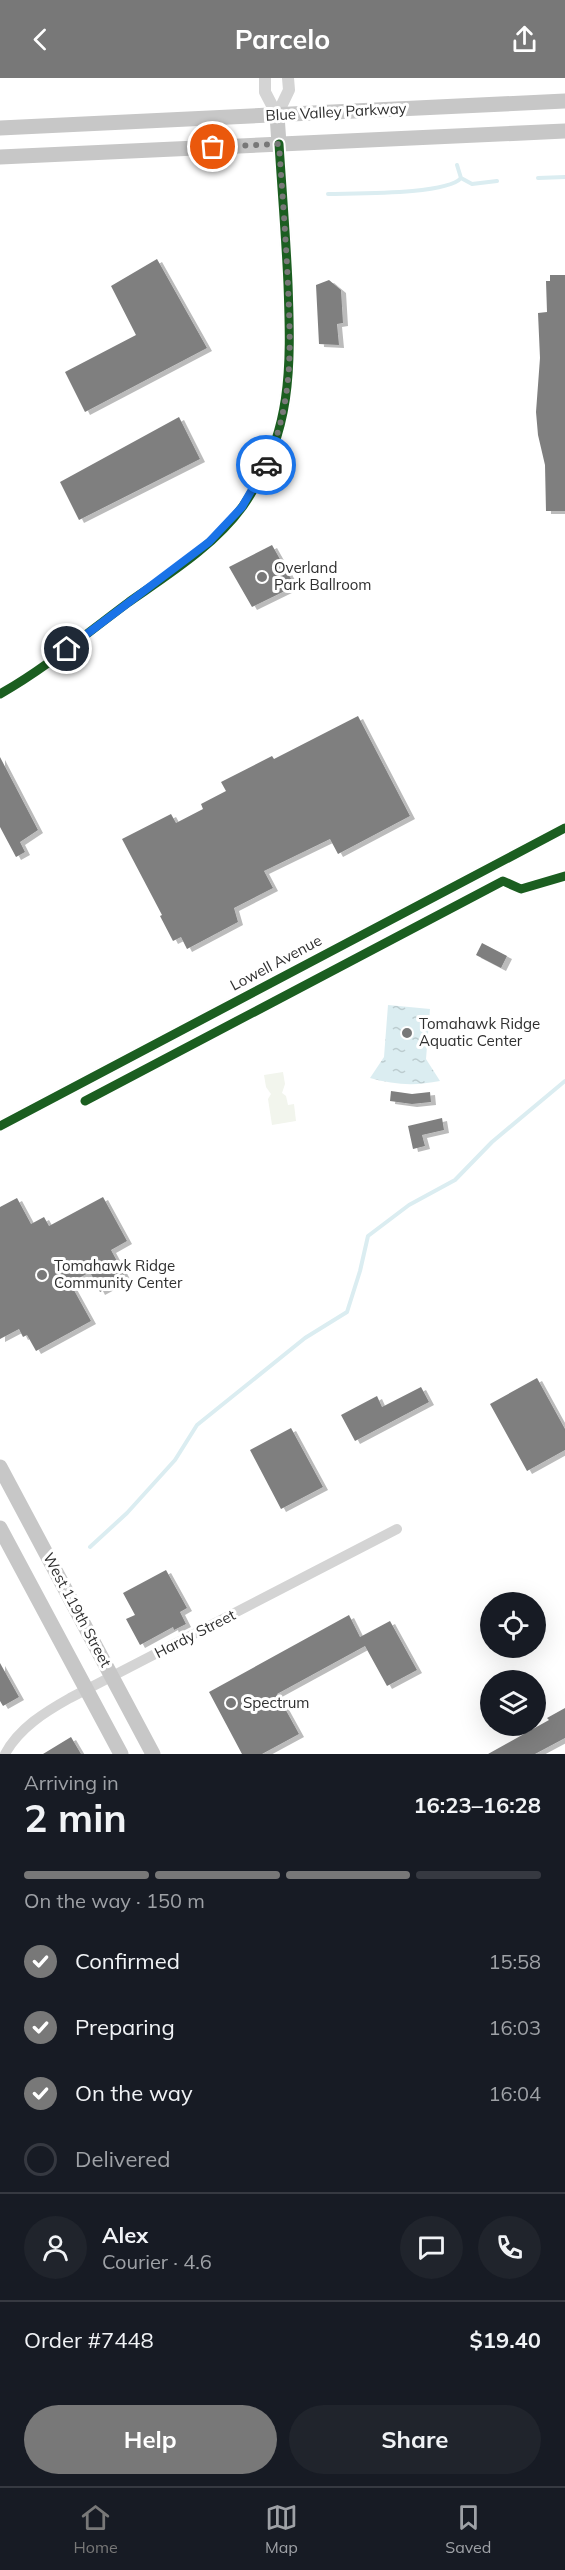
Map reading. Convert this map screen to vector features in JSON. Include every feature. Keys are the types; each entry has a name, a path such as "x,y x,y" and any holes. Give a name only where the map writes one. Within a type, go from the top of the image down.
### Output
{"main road":[{"name":"Blue Valley Parkway","path":"0,128 565,100"},
{"path":"277,115 279,144"},
{"name":"Blue Valley Parkway","path":"0,157 565,131"},
{"name":"West 119th Street","path":"0,1467 153,1754"},
{"name":"West 119th Street","path":"0,1527 121,1754"}],"street":[{"path":"265,78 266,92 277,115"},
{"path":"277,115 289,90 288,78"},
{"path":"0,694 52,660 202,548 242,507 266,466 280,429 290,375 287,260 279,144"},
{"name":"Lowell Avenue","path":"0,1125 565,828"},
{"name":"Hardy Street","path":"4,1752 15,1738 32,1723 87,1690 397,1529"}],"shaded area":[{"path":"283,1072 285,1084 282,1093 286,1096 288,1105 294,1104 296,1121 272,1125 268,1099 271,1094 266,1087 264,1075"}],"water":[{"name":"Tomahawk Ridge Aquatic Center","path":"388,1005 430,1009 426,1059 440,1081 405,1084 370,1078 384,1057"}],"building":[{"path":"157,259 207,348 85,412 65,372 136,335 111,286"},
{"path":"550,275 565,275 565,511 546,511 545,465 538,435 536,412 540,358 538,313 547,312 546,281 550,281"},
{"path":"329,280 341,290 343,323 337,324 339,345 319,344 316,285"},
{"path":"179,417 200,459 79,520 60,482"},
{"name":"Overland Park Ballroom","path":"272,545 295,586 252,607 229,567"},
{"path":"358,716 410,816 338,854 330,839 264,871 273,888 234,908 238,922 187,949 181,937 173,941 122,839 171,814 176,823 203,809 201,804 226,791 221,782 272,756 274,759"},
{"path":"0,757 38,830 20,842 25,852 16,857 0,827"},
{"path":"482,943 507,956 501,968 476,955"},
{"path":"391,1091 412,1094 430,1092 431,1102 412,1104 390,1101"},
{"path":"442,1118 444,1130 422,1135 425,1146 413,1149 408,1126"},
{"name":"Tomahawk Ridge Community Center","path":"103,1197 127,1241 111,1250 126,1278 100,1292 90,1272 70,1283 91,1321 36,1351 27,1335 23,1337 19,1329 0,1339 0,1207 17,1198 31,1224 44,1217 49,1226"},
{"path":"537,1378 565,1429 565,1450 527,1471 490,1404"},
{"path":"421,1387 429,1402 355,1441 341,1415 377,1396 382,1407"},
{"path":"291,1428 323,1487 281,1509 250,1450"},
{"path":"166,1570 187,1608 180,1612 186,1624 174,1630 173,1627 140,1645 126,1619 135,1615 123,1593"},
{"path":"349,1615 360,1637 390,1621 417,1670 387,1686 365,1646 277,1694 299,1734 262,1754 242,1754 209,1692"},
{"path":"0,1663 19,1697 3,1706 0,1701"},
{"path":"565,1708 565,1738 535,1754 488,1754 520,1736 546,1736 546,1722 549,1720 547,1718"},
{"path":"71,1737 81,1754 43,1754 66,1740"}],"waterway":[{"path":"457,165 461,178 472,184 497,181"},
{"path":"538,178 565,177"},
{"path":"328,194 438,188 452,184 461,178"},
{"path":"90,1547 127,1513 175,1460 197,1425 305,1338 347,1312 368,1236 409,1205 455,1180 492,1142 565,1081"}],"cycle path":[{"path":"0,694 50,662 205,547 243,506 259,479 272,453 280,426 288,372 288,284 279,144"},
{"path":"0,1126 565,828"},
{"path":"85,1101 503,881 521,889 565,876"}],"way so far":[{"path":"213,147 279,144 287,260 290,375 277,439 266,465"}],"place":[{"name":"Overland Park Ballroom","path":"262,577"},
{"name":"Tomahawk Ridge Aquatic Center","path":"407,1033"},
{"name":"Tomahawk Ridge Community Center","path":"42,1275"},
{"name":"Spectrum","path":"231,1703"}],"route":[{"path":"67,649 209,542 242,507 266,465"}]}
